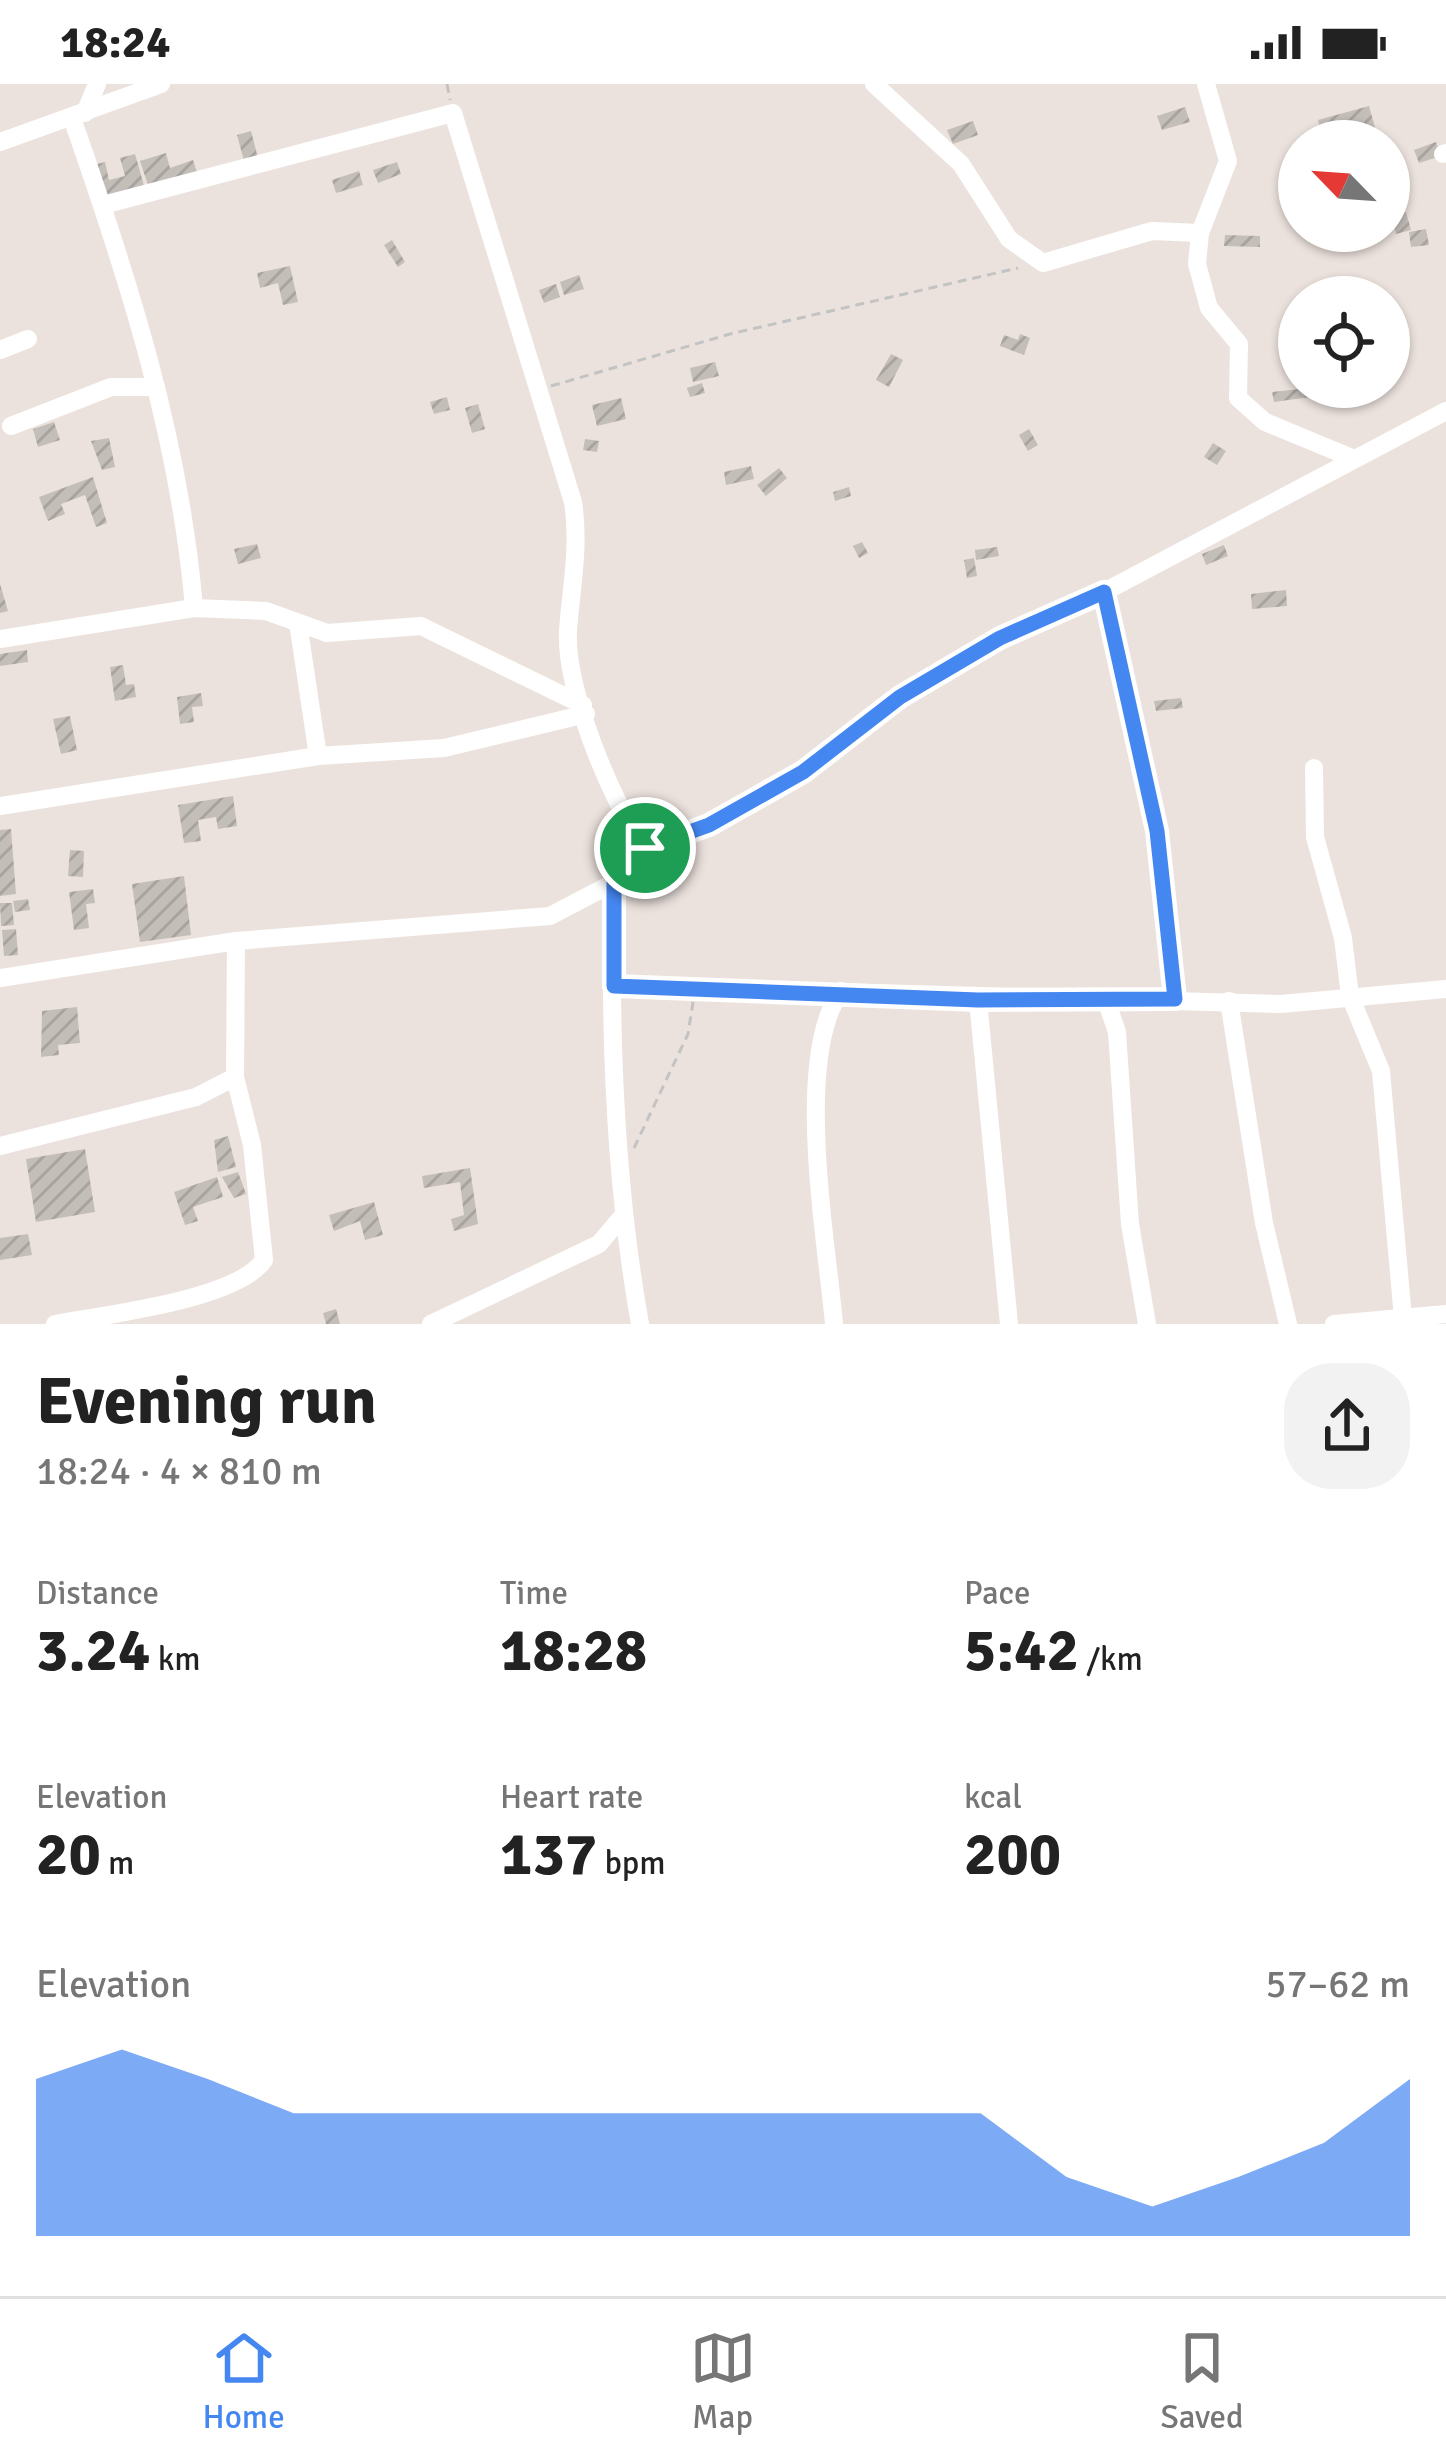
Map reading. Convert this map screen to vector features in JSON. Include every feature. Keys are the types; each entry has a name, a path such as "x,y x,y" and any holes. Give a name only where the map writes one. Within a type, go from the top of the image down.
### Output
{"street":[{"path":"97,84 79,116 157,387 186,510 194,608"},
{"path":"0,142 79,116 120,92 161,84"},
{"path":"874,84 961,164 1009,239 1042,263 1152,231 1200,232"},
{"path":"1206,84 1228,161 1200,232 1200,286 1220,326 1239,344 1238,398 1265,422 1352,458"},
{"path":"103,205 453,113 577,530 568,632 585,710 606,785 645,848"},
{"path":"0,350 28,339"},
{"path":"11,426 111,387 157,387"},
{"path":"0,978 236,941 550,916 614,883 645,848 709,825 803,772 900,697 1000,638 1104,592 1446,411"},
{"path":"1104,592 1157,831 1175,999"},
{"path":"0,639 194,608 266,611 327,633 367,626 440,632 514,676 585,710"},
{"path":"298,623 318,756"},
{"path":"0,806 318,756 444,748 585,710"},
{"path":"1314,768 1315,837 1343,938 1350,996 1381,1071 1403,1318"},
{"path":"614,883 621,1218 640,1324"},
{"path":"55,1324 152,1306 256,1271 264,1260 252,1144 235,1076 236,941"},
{"path":"614,986 978,1000 1175,999 1281,1004 1446,989"},
{"path":"834,1324 816,1112 823,1026 841,992"},
{"path":"978,1000 1010,1324"},
{"path":"1106,1000 1117,1032 1130,1224 1147,1324"},
{"path":"1229,1001 1264,1222 1288,1324"},
{"path":"0,1146 196,1097 235,1076"},
{"path":"431,1324 599,1244 621,1218"},
{"path":"1334,1324 1446,1314"}],"path":[{"path":"538,390 797,316 1042,263"},
{"path":"620,1177 688,1034 694,990"}],"building":[{"path":"1369,106 1373,120 1318,120"},
{"path":"1185,107 1190,122 1162,130 1157,116"},
{"path":"973,121 978,135 953,144 947,130"},
{"path":"251,131 258,158 244,161 237,135"},
{"path":"1436,142 1441,156 1419,163 1414,150"},
{"path":"166,153 170,168 193,160 198,175 150,191 140,161"},
{"path":"135,154 145,189 102,200 93,165 105,162 109,180 125,176 120,158"},
{"path":"397,162 401,174 378,183 373,170"},
{"path":"359,171 363,185 336,193 332,180"},
{"path":"1426,229 1429,245 1411,247 1410,232"},
{"path":"1225,235 1260,236 1260,247 1224,246"},
{"path":"392,240 405,262 398,267 384,245"},
{"path":"290,266 298,302 283,305 278,283 260,288 257,273"},
{"path":"579,275 584,289 564,295 560,282"},
{"path":"556,284 560,297 544,303 539,290"},
{"path":"1020,334 1030,338 1024,355 1000,346 1004,335 1018,340"},
{"path":"891,354 903,360 889,387 876,380"},
{"path":"715,362 719,376 693,382 690,368"},
{"path":"702,383 705,393 690,397 687,388"},
{"path":"447,397 450,410 434,414 430,402"},
{"path":"621,398 626,419 597,426 592,405"},
{"path":"478,404 485,429 472,433 465,408"},
{"path":"54,422 60,440 38,447 33,429"},
{"path":"1029,429 1038,445 1028,451 1019,435"},
{"path":"109,438 115,467 102,470 91,441"},
{"path":"585,439 599,441 597,452 583,450"},
{"path":"1213,443 1226,451 1217,465 1204,457"},
{"path":"751,466 754,479 726,485 724,472"},
{"path":"779,468 787,478 766,496 757,485"},
{"path":"93,477 107,523 96,527 85,495 61,504 65,514 48,521 39,497"},
{"path":"849,487 851,496 835,501 833,492"},
{"path":"862,542 868,553 859,558 853,546"},
{"path":"257,544 261,558 238,564 234,549"},
{"path":"1224,545 1228,556 1206,565 1202,554"},
{"path":"997,547 999,556 976,560 975,550"},
{"path":"974,558 977,576 967,578 964,560"},
{"path":"0,584 8,611 0,613"},
{"path":"1286,590 1287,606 1252,609 1251,594"},
{"path":"27,650 28,662 0,666 0,654"},
{"path":"123,665 126,685 134,684 136,697 115,701 110,667"},
{"path":"201,693 203,706 192,707 194,722 180,724 177,697"},
{"path":"1181,698 1183,708 1156,711 1154,701"},
{"path":"70,716 77,750 61,754 53,719"},
{"path":"233,796 237,826 218,829 216,817 198,820 201,841 184,843 178,805"},
{"path":"11,829 16,894 0,896 0,830"},
{"path":"70,850 84,851 83,877 68,876"},
{"path":"184,876 191,935 140,942 132,884"},
{"path":"93,889 95,903 86,904 89,928 74,930 69,892"},
{"path":"28,899 30,910 15,912 13,901"},
{"path":"0,903 12,903 14,925 1,926"},
{"path":"16,929 18,955 4,956 2,930"},
{"path":"77,1007 80,1043 58,1045 59,1055 41,1057 42,1011"},
{"path":"228,1136 236,1167 218,1172 214,1140"},
{"path":"85,1149 95,1212 36,1222 26,1159"},
{"path":"470,1168 478,1224 454,1231 451,1219 464,1215 460,1182 424,1188 422,1176"},
{"path":"238,1172 246,1194 234,1198 222,1177"},
{"path":"217,1177 223,1197 193,1207 198,1221 185,1225 174,1192"},
{"path":"374,1202 383,1235 365,1240 360,1221 334,1231 329,1215"},
{"path":"28,1234 32,1255 0,1260 0,1238"},
{"path":"336,1309 340,1324 326,1324 323,1313"}],"route":[{"path":"1104,592 1157,831 1175,999 978,1000 614,986 614,883 645,848 709,825 803,772 900,697 1000,638 1104,592"}]}
